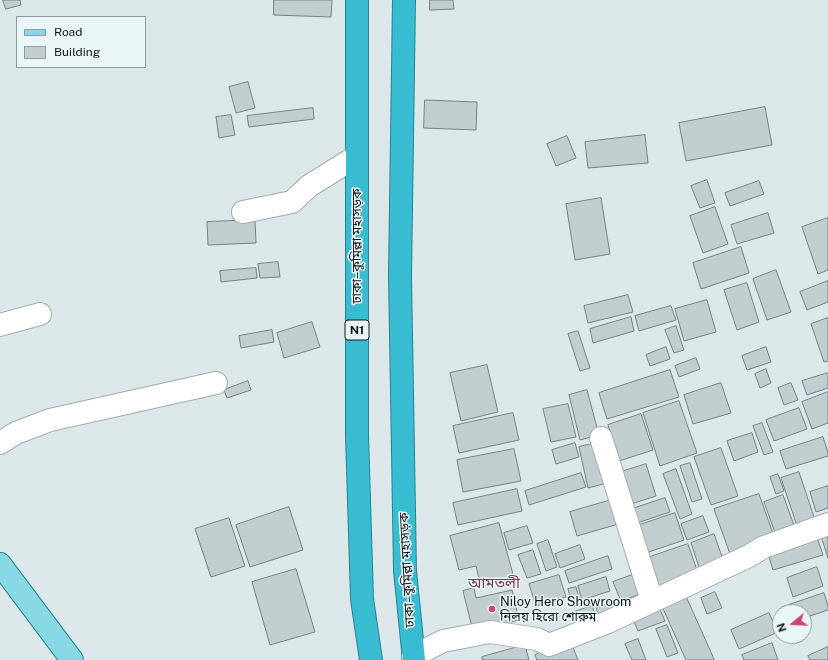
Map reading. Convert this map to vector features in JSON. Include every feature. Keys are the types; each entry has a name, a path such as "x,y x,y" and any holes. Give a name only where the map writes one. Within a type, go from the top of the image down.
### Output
{"highway":[{"name":"ঢাকা–কুমিল্লা মহাসড়ক","path":"357,0 357,427 362,599 371,660"},
{"name":"ঢাকা–কুমিল্লা মহাসড়ক","path":"404,0 400,275 405,571 413,658"}],"main road":[{"path":"0,564 72,660"}],"street":[{"path":"244,212 292,202 309,186 357,156"},
{"path":"0,325 40,314"},
{"path":"0,444 16,433 50,420 216,383"},
{"path":"601,438 652,601"},
{"path":"413,658 443,641 490,632 537,639 549,645 608,622 749,556 764,547 828,524"}],"building":[{"path":"3,0 20,0 21,5 6,9"},
{"path":"274,0 332,0 331,17 274,15"},
{"path":"430,0 453,0 454,9 430,10"},
{"path":"248,82 255,108 236,113 229,87"},
{"path":"425,100 477,102 476,130 424,128"},
{"path":"765,107 772,145 686,161 679,123"},
{"path":"313,108 314,119 249,127 247,116"},
{"path":"231,115 235,135 219,138 216,117"},
{"path":"645,135 648,163 588,168 585,142"},
{"path":"567,136 576,158 556,166 547,144"},
{"path":"707,180 715,203 700,208 691,186"},
{"path":"759,181 764,194 730,206 725,193"},
{"path":"601,198 610,254 575,260 566,204"},
{"path":"715,207 728,244 703,253 690,216"},
{"path":"768,213 774,233 737,244 731,225"},
{"path":"828,218 828,270 818,274 802,227"},
{"path":"255,220 256,243 208,245 207,222"},
{"path":"741,247 749,273 701,289 693,263"},
{"path":"278,262 280,277 260,278 258,264"},
{"path":"256,268 257,278 221,282 220,271"},
{"path":"776,270 791,312 767,320 753,279"},
{"path":"828,281 828,302 807,310 800,292"},
{"path":"747,283 759,322 737,330 724,290"},
{"path":"628,295 633,312 588,323 584,306"},
{"path":"707,300 716,332 684,341 675,309"},
{"path":"671,306 676,320 639,331 635,316"},
{"path":"631,317 634,331 593,343 590,329"},
{"path":"828,318 828,361 824,362 811,324"},
{"path":"312,322 320,347 284,358 277,333"},
{"path":"676,326 684,350 674,353 665,330"},
{"path":"272,330 274,342 241,348 239,336"},
{"path":"578,331 590,368 580,371 568,334"},
{"path":"666,347 670,359 650,366 646,355"},
{"path":"766,347 771,362 747,370 742,356"},
{"path":"696,358 700,369 679,377 675,366"},
{"path":"487,365 498,412 461,421 450,373"},
{"path":"766,369 771,383 760,388 755,374"},
{"path":"670,370 679,397 607,419 599,393"},
{"path":"828,373 828,388 807,395 802,381"},
{"path":"248,381 251,390 227,398 224,390"},
{"path":"721,383 731,413 693,424 684,395"},
{"path":"791,383 798,400 784,405 778,388"},
{"path":"587,390 599,435 580,440 569,395"},
{"path":"828,392 828,423 812,429 802,402"},
{"path":"679,401 697,453 660,466 643,413"},
{"path":"568,404 576,437 551,442 543,409"},
{"path":"799,408 807,429 774,441 766,420"},
{"path":"513,413 519,440 459,453 453,426"},
{"path":"641,414 653,450 619,461 608,425"},
{"path":"762,423 773,452 764,455 753,426"},
{"path":"752,433 758,452 734,461 727,441"},
{"path":"823,437 828,456 786,469 780,451"},
{"path":"601,442 611,482 588,488 579,447"},
{"path":"575,443 579,457 556,464 552,450"},
{"path":"721,448 738,496 711,505 694,457"},
{"path":"514,449 521,481 463,492 457,460"},
{"path":"690,463 702,499 692,502 680,466"},
{"path":"646,464 656,496 628,505 618,473"},
{"path":"676,469 692,514 680,519 663,474"},
{"path":"799,472 816,523 798,529 781,478"},
{"path":"581,473 586,487 529,505 525,491"},
{"path":"778,474 784,491 776,494 770,477"},
{"path":"828,486 828,508 816,512 810,492"},
{"path":"517,489 522,511 458,525 453,503"},
{"path":"759,494 775,539 730,554 714,509"},
{"path":"783,495 796,531 777,538 764,502"},
{"path":"665,498 670,512 637,523 632,509"},
{"path":"615,499 622,523 577,536 570,512"},
{"path":"289,507 303,550 250,567 236,525"},
{"path":"675,513 684,540 643,554 634,527"},
{"path":"703,516 709,532 687,540 681,524"},
{"path":"229,518 245,566 211,577 195,529"},
{"path":"499,523 514,578 481,587 476,566 459,570 450,536"},
{"path":"527,526 533,543 509,550 504,533"},
{"path":"828,530 828,558 820,533"},
{"path":"815,531 823,555 773,570 766,547"},
{"path":"714,534 725,565 701,573 691,543"},
{"path":"548,540 557,567 546,571 537,544"},
{"path":"688,544 698,573 654,588 644,559"},
{"path":"580,545 585,559 560,568 555,554"},
{"path":"533,550 541,574 527,578 518,555"},
{"path":"608,556 612,569 569,583 565,571"},
{"path":"817,567 823,586 793,597 787,578"},
{"path":"296,569 315,632 270,645 252,582"},
{"path":"559,575 566,597 536,606 529,584"},
{"path":"632,575 640,594 621,601 613,582"},
{"path":"606,577 610,591 582,600 578,586"},
{"path":"576,587 581,604 573,607 568,589"},
{"name":"Niloy Hero Showroom নিলয় হিরো শোরুম","path":"474,588 476,598 512,590 519,620 473,631 463,591"},
{"path":"715,592 722,608 707,614 701,598"},
{"path":"824,593 828,610 812,615 812,604 792,604"},
{"path":"685,594 714,659 713,660 686,660 661,604"},
{"path":"613,602 616,612 600,618 596,608"},
{"path":"592,606 597,619 576,626 571,613"},
{"path":"660,609 665,621 638,631 633,619"},
{"path":"769,613 772,619 772,635 739,649 731,630"},
{"path":"667,625 678,653 667,657 656,629"},
{"path":"638,639 646,660 632,660 625,644"},
{"path":"570,640 578,660 537,660 535,655"},
{"path":"772,643 778,660 744,660 742,655"},
{"path":"525,645 529,660 482,660 482,657"},
{"path":"828,647 828,660 810,660 808,656"}],"place":[{"name":"Niloy Hero Showroom নিলয় হিরো শোরুম","path":"492,609"}],"district":[{"name":"আমতলী","path":"494,583"}]}
